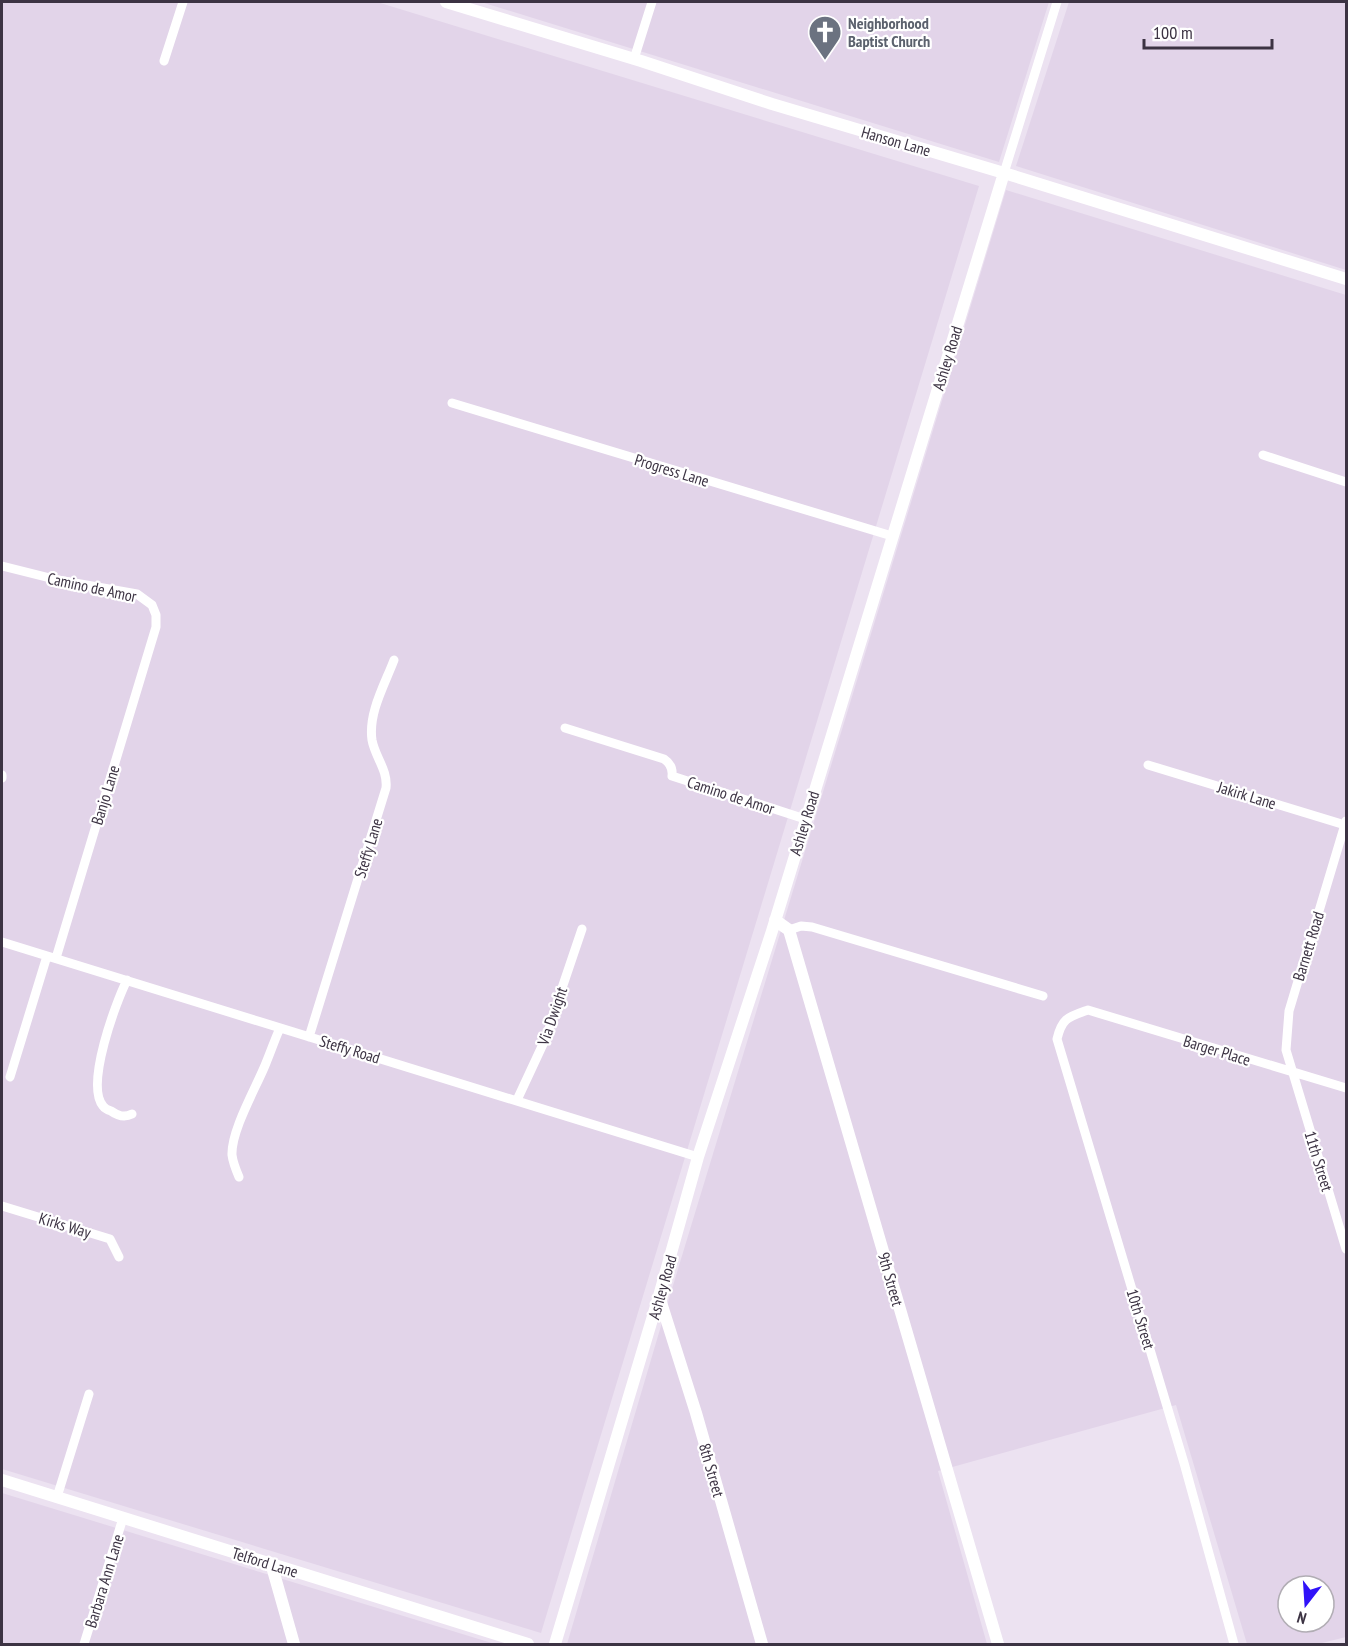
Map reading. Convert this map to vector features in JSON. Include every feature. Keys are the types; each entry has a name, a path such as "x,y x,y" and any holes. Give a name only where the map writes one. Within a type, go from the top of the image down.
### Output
{"street":[{"path":"164,61 183,2"},
{"name":"Hanson Lane","path":"450,2 772,104 1347,279"},
{"path":"634,59 652,2"},
{"name":"Ashley Road","path":"555,1644 698,1157 775,920 1057,2"},
{"name":"Progress Lane","path":"452,403 892,536"},
{"path":"1263,455 1347,482"},
{"name":"Camino de Amor","path":"2,566 58,580 137,594 152,605 156,615 156,627 153,633"},
{"name":"Banjo Lane","path":"10,1077 52,957 153,633"},
{"name":"Steffy Lane","path":"309,1037 386,788 386,773 375,752 371,725 394,660"},
{"name":"Camino de Amor","path":"565,728 664,759 673,771 672,776 805,819"},
{"name":"Jakirk Lane","path":"1148,765 1346,823"},
{"name":"Barnett Road","path":"1292,1073 1286,1050 1288,1011 1346,823"},
{"path":"775,920 789,930 801,926 812,927 1043,996"},
{"name":"Via Dwight","path":"517,1100 554,1018 582,929"},
{"name":"9th Street","path":"789,930 998,1644"},
{"name":"Steffy Road","path":"2,942 698,1157"},
{"path":"127,980 104,1042 98,1093 103,1106 118,1116 132,1114"},
{"name":"Barger Place","path":"1088,1010 1347,1088"},
{"name":"10th Street","path":"1088,1010 1067,1018 1059,1027 1057,1039 1184,1463 1234,1644"},
{"path":"239,1177 232,1154 234,1143 240,1122 280,1028"},
{"name":"11th Street","path":"1292,1073 1347,1249"},
{"name":"Kirks Way","path":"2,1206 110,1239 119,1257"},
{"name":"8th Street","path":"659,1296 696,1413 762,1644"},
{"path":"57,1497 89,1394"},
{"name":"Telford Lane","path":"2,1480 526,1644"},
{"name":"Barbara Ann Lane","path":"84,1644 123,1518"},
{"path":"271,1563 294,1644"}],"shaded area":[{"path":"2,2 377,2 979,186 541,1633 2,1469"},
{"path":"481,2 1049,2 999,162"},
{"path":"1069,2 1346,2 1346,270 1016,166"},
{"path":"1006,190 1346,295 1346,1637 1318,1644 1247,1644 1176,1405 938,1471 987,1644 567,1644 671,1292"},
{"path":"2,1493 495,1644 2,1644"}],"place":[{"name":"Neighborhood Baptist Church","path":"825,61"}]}
